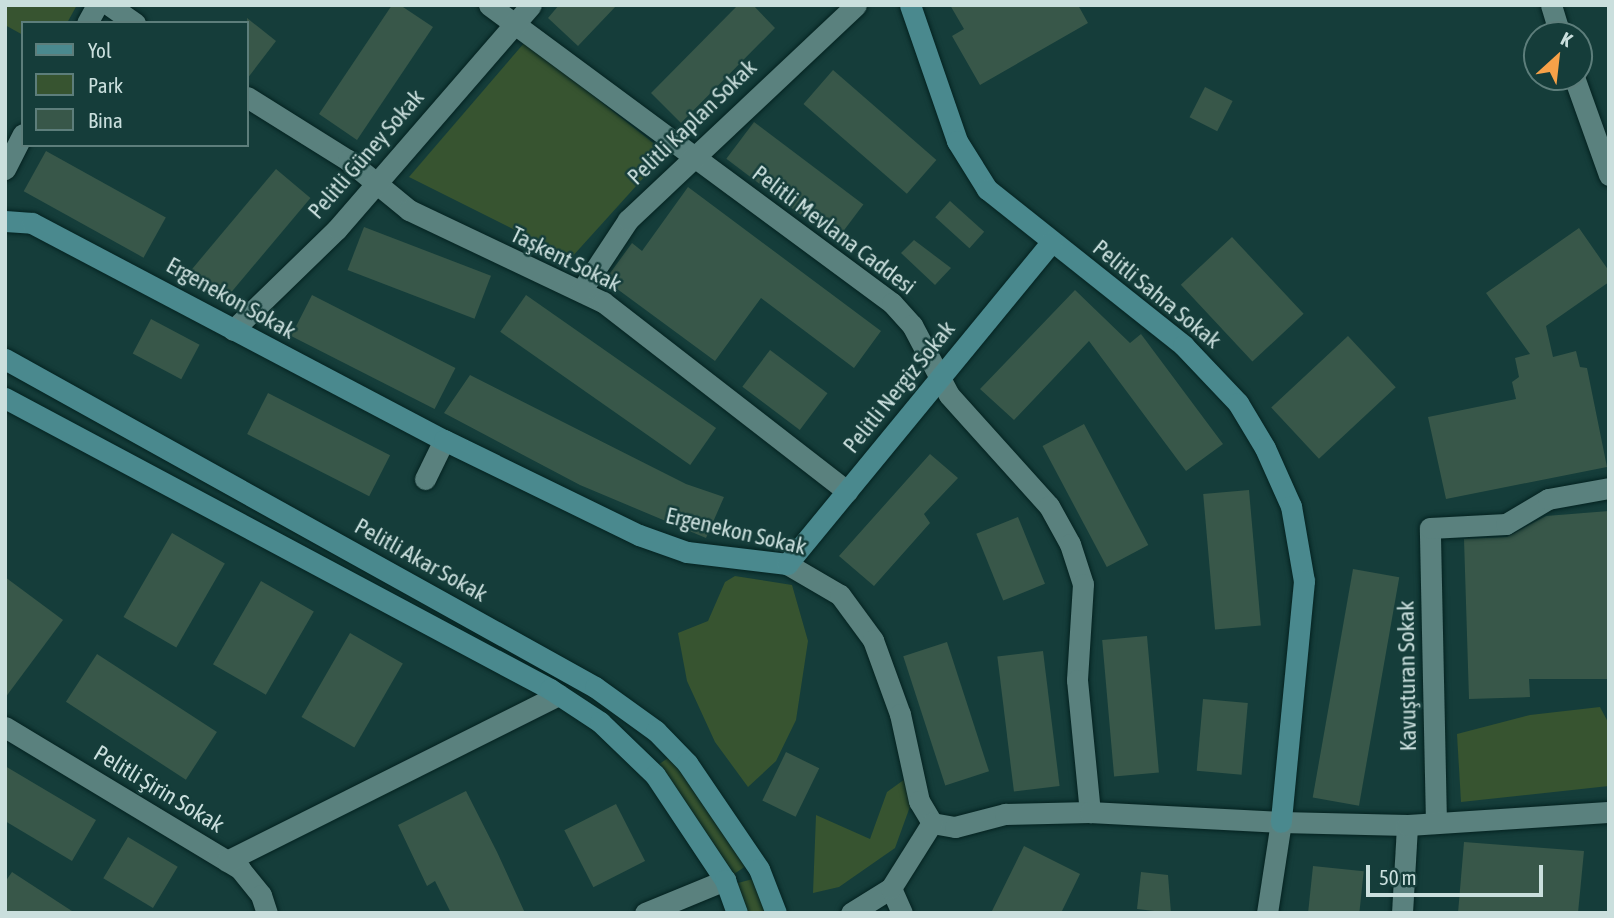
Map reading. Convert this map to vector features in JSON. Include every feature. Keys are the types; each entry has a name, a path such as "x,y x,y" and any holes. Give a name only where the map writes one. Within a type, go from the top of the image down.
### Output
{"street":[{"path":"88,21 97,5"},
{"path":"109,5 132,21"},
{"name":"Pelitli Mevlana Caddesi","path":"489,5 892,303 912,325 940,378 977,429 1049,506 1070,544 1083,584 1077,680 1090,812"},
{"name":"Pelitli Güney Sokak","path":"233,330 337,229 531,5"},
{"name":"Pelitli Kaplan Sokak","path":"581,291 628,220 856,5"},
{"name":"Pelitli Sahra Sokak","path":"910,5 957,141 987,189 1051,243 1133,302 1209,370 1238,403 1265,448 1291,506 1304,581 1281,822"},
{"path":"1579,91 1609,175"},
{"name":"Taşkent Sokak","path":"248,98 348,160 409,210 603,302 847,491"},
{"path":"5,169 21,138"},
{"name":"Ergenekon Sokak","path":"5,221 32,223 444,440 639,534 687,552 787,564 841,595 873,640 900,714 919,801 932,823"},
{"name":"Pelitli Nergiz Sokak","path":"787,564 1051,243"},
{"name":"Pelitli Akar Sokak","path":"5,359 595,687 656,731 682,757 759,869 776,913"},
{"path":"5,398 559,695 640,757 725,880 737,913"},
{"path":"425,479 444,440"},
{"name":"Kavuşturan Sokak","path":"1436,823 1430,528 1506,524 1548,499 1609,488"},
{"path":"227,861 559,695"},
{"name":"Pelitli Şirin Sokak","path":"5,727 240,869 261,895 267,913"},
{"path":"851,913 891,888 932,823 955,827 1005,814 1090,812 1281,822 1407,825 1609,812"},
{"path":"1267,913 1281,822"},
{"path":"1402,913 1407,825"},
{"path":"645,913 759,869"},
{"path":"891,888 902,913"}],"green space":[{"path":"5,5 77,5 68,21 21,21 21,34 5,25"},
{"path":"525,42 666,153 571,258 409,177"},
{"path":"735,576 792,585 808,641 796,720 776,761 748,787 715,742 687,681 678,633 708,621 725,582"},
{"path":"1600,707 1609,724 1609,786 1461,802 1457,734 1530,715"},
{"path":"677,752 751,862 725,880 650,770"},
{"path":"905,779 912,801 895,848 839,887 813,893 816,815 870,839 887,792"},
{"path":"760,877 770,913 734,913 727,886"}],"building":[{"path":"392,5 400,5 433,27 357,140 319,114"},
{"path":"559,5 617,5 578,46 548,18"},
{"path":"738,5 753,5 775,28 681,123 651,93"},
{"path":"950,5 1078,5 1088,23 980,85 952,36 964,29"},
{"path":"247,18 276,41 248,78 248,21"},
{"path":"833,70 936,160 907,194 803,104"},
{"path":"1205,87 1233,101 1217,131 1190,117"},
{"path":"754,122 863,204 836,241 726,159"},
{"path":"46,151 166,217 144,258 24,191"},
{"path":"276,169 310,198 223,302 189,273"},
{"path":"688,187 881,331 854,368 761,298 715,361 605,280 632,243 642,251"},
{"path":"950,201 984,232 969,248 935,217"},
{"path":"364,227 491,276 474,319 348,270"},
{"path":"1579,228 1609,271 1609,282 1546,326 1553,357 1576,351 1580,367 1587,368 1607,467 1446,499 1428,417 1516,399 1512,382 1519,377 1515,358 1530,354 1486,293"},
{"path":"1232,237 1304,314 1252,362 1181,285"},
{"path":"914,240 951,268 935,285 901,253"},
{"path":"1075,290 1130,343 1141,334 1223,444 1186,471 1089,341 1014,420 980,389"},
{"path":"312,295 455,368 435,409 291,336"},
{"path":"526,295 716,428 690,465 500,332"},
{"path":"151,319 200,345 181,379 133,353"},
{"path":"1348,336 1396,387 1319,459 1271,408"},
{"path":"770,350 828,393 800,430 742,387"},
{"path":"470,375 686,484 724,497 706,538 580,485 444,413"},
{"path":"268,393 390,455 369,496 247,434"},
{"path":"1084,424 1148,545 1107,567 1043,446"},
{"path":"930,454 958,478 924,514 930,523 874,586 839,556"},
{"path":"1249,490 1261,625 1215,629 1203,494"},
{"path":"1609,511 1609,679 1529,679 1530,697 1469,699 1464,539 1507,537 1546,516"},
{"path":"1018,517 1045,584 1003,601 976,534"},
{"path":"172,533 225,564 176,648 124,617"},
{"path":"1353,569 1399,577 1359,806 1313,797"},
{"path":"5,577 63,620 5,698"},
{"path":"261,581 314,612 266,695 213,664"},
{"path":"350,633 403,664 354,748 302,717"},
{"path":"1147,636 1159,772 1114,776 1102,640"},
{"path":"947,642 989,771 945,786 903,656"},
{"path":"1043,651 1060,786 1014,792 997,657"},
{"path":"97,654 217,732 186,780 66,702"},
{"path":"1203,699 1248,703 1242,775 1197,771"},
{"path":"786,752 819,768 796,817 762,801"},
{"path":"5,766 96,820 72,861 5,821"},
{"path":"466,791 525,913 451,913 435,881 427,886 398,825"},
{"path":"616,804 645,861 593,887 564,830"},
{"path":"128,837 178,867 153,908 103,878"},
{"path":"1464,842 1584,851 1578,913 1458,913"},
{"path":"1024,846 1080,874 1061,913 991,913"},
{"path":"1313,866 1364,871 1359,913 1308,913"},
{"path":"12,872 75,913 5,913 5,882"},
{"path":"1141,872 1168,875 1171,913 1137,909"}]}
